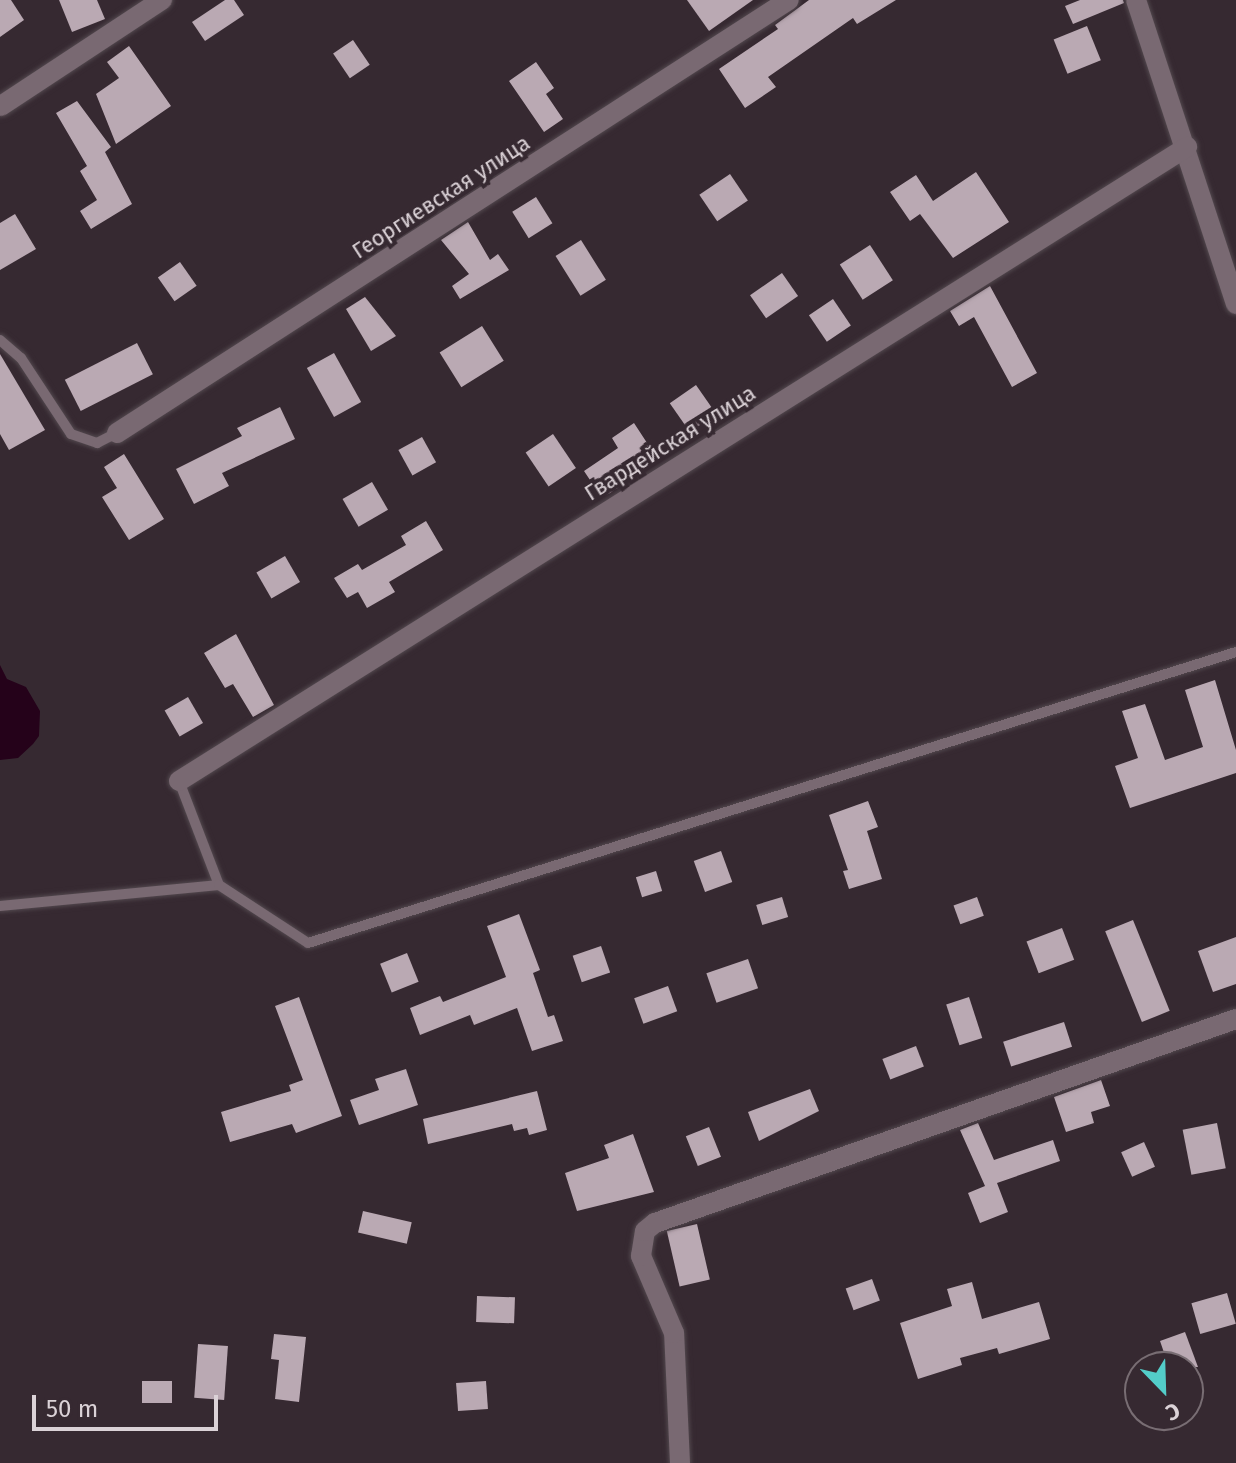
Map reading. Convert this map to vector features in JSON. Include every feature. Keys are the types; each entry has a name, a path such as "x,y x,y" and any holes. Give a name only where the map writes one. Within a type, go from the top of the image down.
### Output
{"street":[{"path":"1,106 162,0"},
{"name":"Георгиевская улица","path":"117,433 789,0"},
{"path":"1136,0 1187,147 1236,304"},
{"name":"Гвардейская улица","path":"179,781 1187,147"},
{"path":"680,1463 674,1333 641,1256 645,1231 655,1223 1236,1019"}],"lane":[{"path":"0,340 21,358 71,434 97,443 117,433"},
{"path":"179,781 219,885 308,943 1236,652"},
{"path":"0,906 219,885"}],"shaded area":[{"path":"0,665 7,679 26,687 40,711 39,736 33,744 18,758 0,760"}],"building":[{"path":"0,0 11,0 24,20 0,37"},
{"path":"59,0 97,0 105,19 72,32"},
{"path":"225,0 234,0 244,15 205,41 192,22"},
{"path":"687,0 753,0 709,31"},
{"path":"809,0 896,0 857,24 853,18 768,77 776,87 745,108 719,69 778,29 775,25"},
{"path":"1080,0 1123,0 1124,3 1073,24 1065,6"},
{"path":"1087,26 1101,60 1067,74 1054,39"},
{"path":"353,40 370,65 350,78 333,53"},
{"path":"129,46 171,106 116,144 96,94 119,78 107,62"},
{"path":"536,62 554,88 546,94 563,119 544,132 509,81"},
{"path":"77,101 111,147 105,152 132,204 91,229 80,211 97,200 80,171 87,166 56,113"},
{"path":"976,172 1009,222 953,258 920,214 910,221 890,192 916,175 933,201"},
{"path":"730,174 748,201 717,221 699,195"},
{"path":"536,197 552,223 529,238 512,212"},
{"path":"15,214 36,249 0,270 0,223"},
{"path":"468,222 490,260 498,254 509,270 460,299 452,286 469,274 441,240"},
{"path":"581,240 606,280 580,296 556,256"},
{"path":"870,245 893,280 863,300 840,265"},
{"path":"180,262 197,286 175,301 158,277"},
{"path":"782,273 798,296 766,318 750,295"},
{"path":"990,286 1037,373 1012,387 974,317 959,326 950,311"},
{"path":"365,297 396,336 371,351 346,309"},
{"path":"833,299 851,326 827,342 809,315"},
{"path":"482,326 504,361 461,387 440,352"},
{"path":"137,343 153,374 81,411 65,380"},
{"path":"334,353 361,402 334,417 307,368"},
{"path":"0,354 45,430 9,450 0,434"},
{"path":"696,385 716,414 690,432 670,403"},
{"path":"280,407 295,439 222,473 229,486 194,504 176,469 242,436 237,428"},
{"path":"634,423 651,449 614,474 621,486 602,498 584,471 618,448 612,438"},
{"path":"553,434 576,468 549,486 526,452"},
{"path":"422,437 436,462 412,475 398,450"},
{"path":"124,454 164,519 129,540 102,497 117,488 104,467"},
{"path":"372,482 388,510 359,527 343,499"},
{"path":"426,521 443,550 389,582 395,592 367,608 358,592 347,598 334,578 358,564 362,570 406,545 401,536"},
{"path":"285,556 300,582 271,598 256,572"},
{"path":"236,634 274,705 253,717 233,684 225,688 204,653"},
{"path":"1215,680 1236,750 1236,773 1130,808 1115,766 1138,758 1122,711 1145,704 1165,760 1203,747 1185,690"},
{"path":"188,697 203,723 180,736 165,710"},
{"path":"868,801 878,827 867,831 882,879 849,889 843,871 848,870 829,815"},
{"path":"721,851 732,882 705,892 694,861"},
{"path":"656,871 662,891 642,897 636,877"},
{"path":"782,897 788,917 762,925 756,905"},
{"path":"977,897 984,916 960,924 954,906"},
{"path":"519,914 540,970 533,973 548,1017 554,1015 563,1041 532,1051 517,1008 474,1025 470,1015 420,1035 410,1008 440,996 443,1002 506,977 487,926"},
{"path":"1133,920 1170,1011 1142,1022 1105,931"},
{"path":"1062,928 1074,960 1039,973 1027,942"},
{"path":"1236,937 1236,984 1213,992 1198,951"},
{"path":"601,946 610,972 582,982 573,956"},
{"path":"407,953 419,982 392,993 380,964"},
{"path":"748,959 758,988 716,1003 706,973"},
{"path":"668,986 677,1011 643,1024 634,998"},
{"path":"299,997 342,1116 296,1133 292,1124 230,1142 221,1112 291,1091 289,1085 303,1080 275,1006"},
{"path":"969,997 982,1038 959,1045 946,1004"},
{"path":"1064,1022 1072,1047 1011,1067 1003,1042"},
{"path":"916,1046 924,1067 890,1079 882,1059"},
{"path":"406,1069 418,1105 359,1125 350,1100 379,1090 375,1079"},
{"path":"1101,1080 1110,1106 1091,1112 1094,1123 1066,1132 1054,1097"},
{"path":"810,1089 819,1111 759,1141 748,1112"},
{"path":"537,1091 547,1130 529,1135 527,1128 514,1131 512,1124 428,1144 423,1119"},
{"path":"978,1123 994,1160 1053,1140 1060,1161 997,1183 1008,1212 980,1223 968,1193 985,1186 960,1130"},
{"path":"1217,1123 1226,1168 1191,1175 1183,1130"},
{"path":"709,1127 721,1157 698,1166 686,1136"},
{"path":"633,1134 654,1192 577,1211 565,1173 609,1158 604,1145"},
{"path":"1144,1142 1155,1167 1132,1177 1121,1152"},
{"path":"363,1211 412,1222 407,1244 358,1232"},
{"path":"697,1224 710,1280 680,1287 667,1231"},
{"path":"872,1279 880,1301 854,1310 846,1289"},
{"path":"972,1282 982,1319 1039,1302 1050,1339 999,1354 997,1348 960,1358 962,1365 918,1379 900,1323 952,1306 947,1289"},
{"path":"1227,1293 1236,1324 1200,1334 1191,1303"},
{"path":"477,1296 515,1297 514,1323 476,1322"},
{"path":"1185,1332 1192,1351 1163,1351 1160,1341"},
{"path":"274,1334 306,1337 299,1402 275,1399 279,1360 271,1359"},
{"path":"198,1344 228,1346 224,1400 194,1398"},
{"path":"142,1381 172,1381 172,1403 142,1403"},
{"path":"486,1381 488,1409 458,1411 456,1383"}]}
